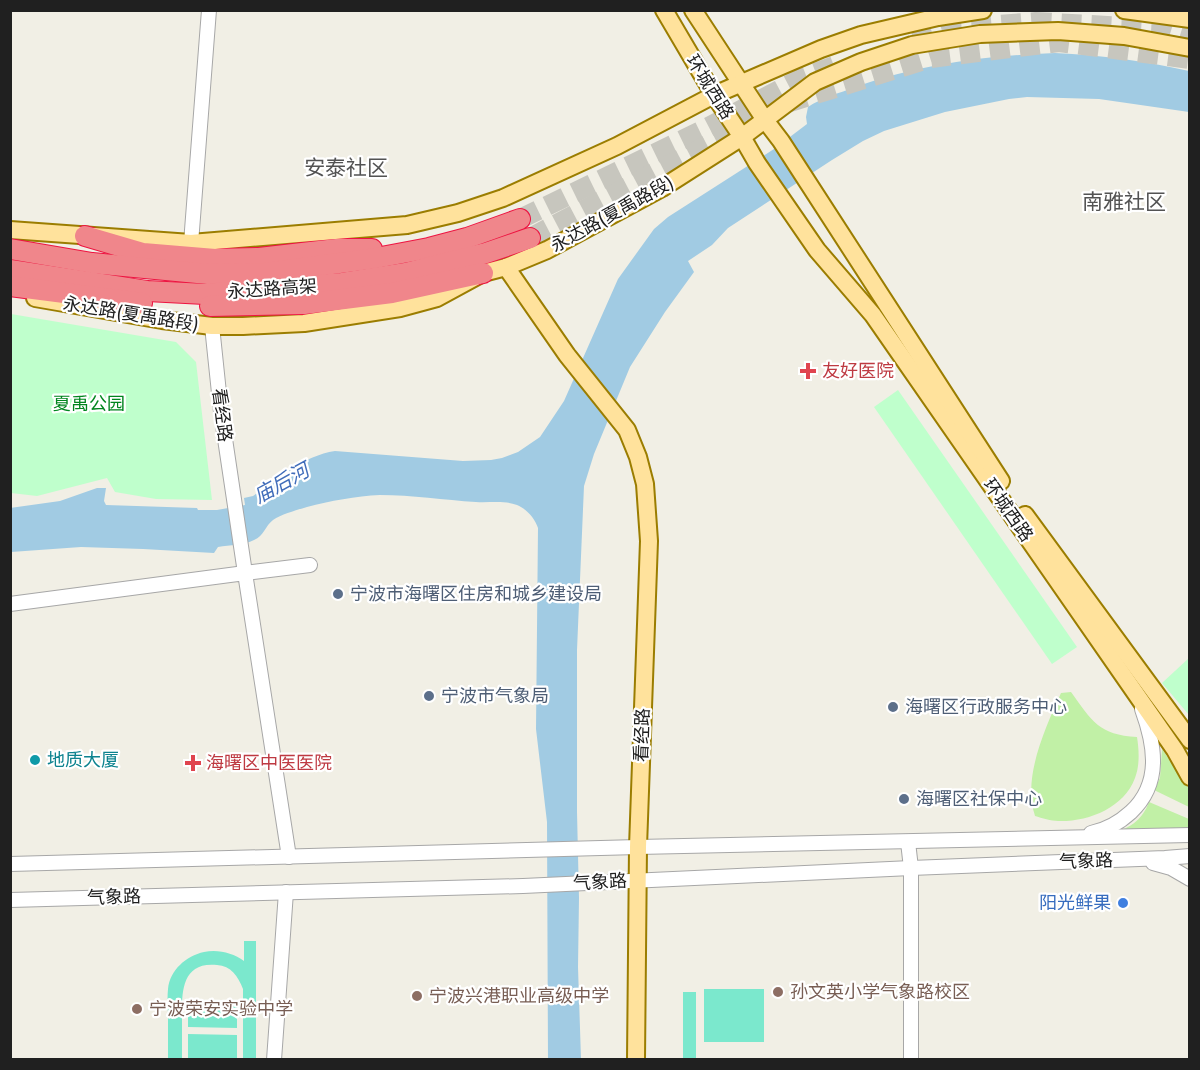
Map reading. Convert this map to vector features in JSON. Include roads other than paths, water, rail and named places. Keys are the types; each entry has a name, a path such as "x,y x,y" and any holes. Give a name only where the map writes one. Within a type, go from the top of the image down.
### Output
{"highway":[{"name":"永达路高架","path":"10,249 92,263 208,274 265,273 376,258 429,248 520,219"},
{"path":"85,236 142,252 215,259 259,258 337,249 429,248"},
{"name":"永达路高架","path":"10,270 147,291 205,294 342,284 406,273 486,253 530,238"},
{"path":"10,286 128,302 198,307 304,304 392,293 483,273"}],"main road":[{"name":"环城西路","path":"664,10 757,163 817,250 873,315 1175,750 1190,777"},
{"name":"环城西路","path":"693,10 781,141 1010,495 1190,740"},
{"path":"13,230 191,243 407,225 458,213 503,198 617,146 714,95 821,49 861,35 938,17 983,10"},
{"path":"1124,10 1190,19"},
{"name":"永达路(夏禹路段)","path":"10,295 212,326 304,323 400,308 437,298 483,273 506,267 547,250 662,188 742,137 815,82 861,62 912,45 980,34 1058,31 1124,36 1190,48"},
{"name":"看经路","path":"506,267 567,354 627,430 639,457 645,484 649,541 638,880 636,1059"}],"street":[{"path":"191,243 208,10"},
{"name":"看经路","path":"212,326 221,412 241,553 289,857"},
{"path":"10,604 310,565"},
{"path":"1064,838 1102,831 1120,822 1143,800 1151,780 1153,763 1149,728 1137,696"},
{"name":"气象路","path":"10,864 1190,835"},
{"path":"908,842 911,868 911,1059"},
{"name":"气象路","path":"10,900 523,886 1190,856"},
{"path":"1143,859 1171,868 1190,879"},
{"path":"274,1059 286,892"}],"water":[{"name":"庙后河","path":"1055,53 1123,59 1189,71 1189,112 1099,99 1027,97 945,112 884,131 832,160 728,228 712,245 688,261 694,272 630,367 594,454 584,486 577,650 578,967 581,1059 548,1059 547,822 536,729 538,528 527,512 517,505 507,503 380,495 334,501 290,512 273,520 257,538 246,543 218,547 214,553 81,547 11,552 10,508 60,501 97,488 106,488 104,501 106,505 217,510 245,505 244,498 253,496 302,463 335,451 463,461 491,460 518,452 540,437 564,401 618,279 654,229 668,217 774,149 807,124 808,107 855,87 905,72 954,62"}],"tunnel":[{"path":"913,39 950,29 1036,22 1164,29 1190,37"},
{"path":"787,103 931,58 1059,42 1190,59"},
{"path":"520,219 703,130 800,79 834,66"},
{"path":"530,238 753,121"}],"place":[{"name":"友好医院","path":"808,371"},
{"name":"宁波市海曙区住房和城乡建设局","path":"338,594"},
{"name":"宁波市气象局","path":"429,696"},
{"name":"海曙区行政服务中心","path":"893,707"},
{"name":"地质大厦","path":"35,760"},
{"name":"海曙区中医医院","path":"193,763"},
{"name":"海曙区社保中心","path":"904,799"},
{"name":"阳光鲜果","path":"1123,903"},
{"name":"孙文英小学气象路校区","path":"778,992"},
{"name":"宁波兴港职业高级中学","path":"417,996"},
{"name":"宁波荣安实验中学","path":"137,1009"}],"district":[{"name":"安泰社区","path":"346,168"},
{"name":"南雅社区","path":"1124,202"}],"park label":[{"name":"夏禹公园","path":"89,404"}]}
